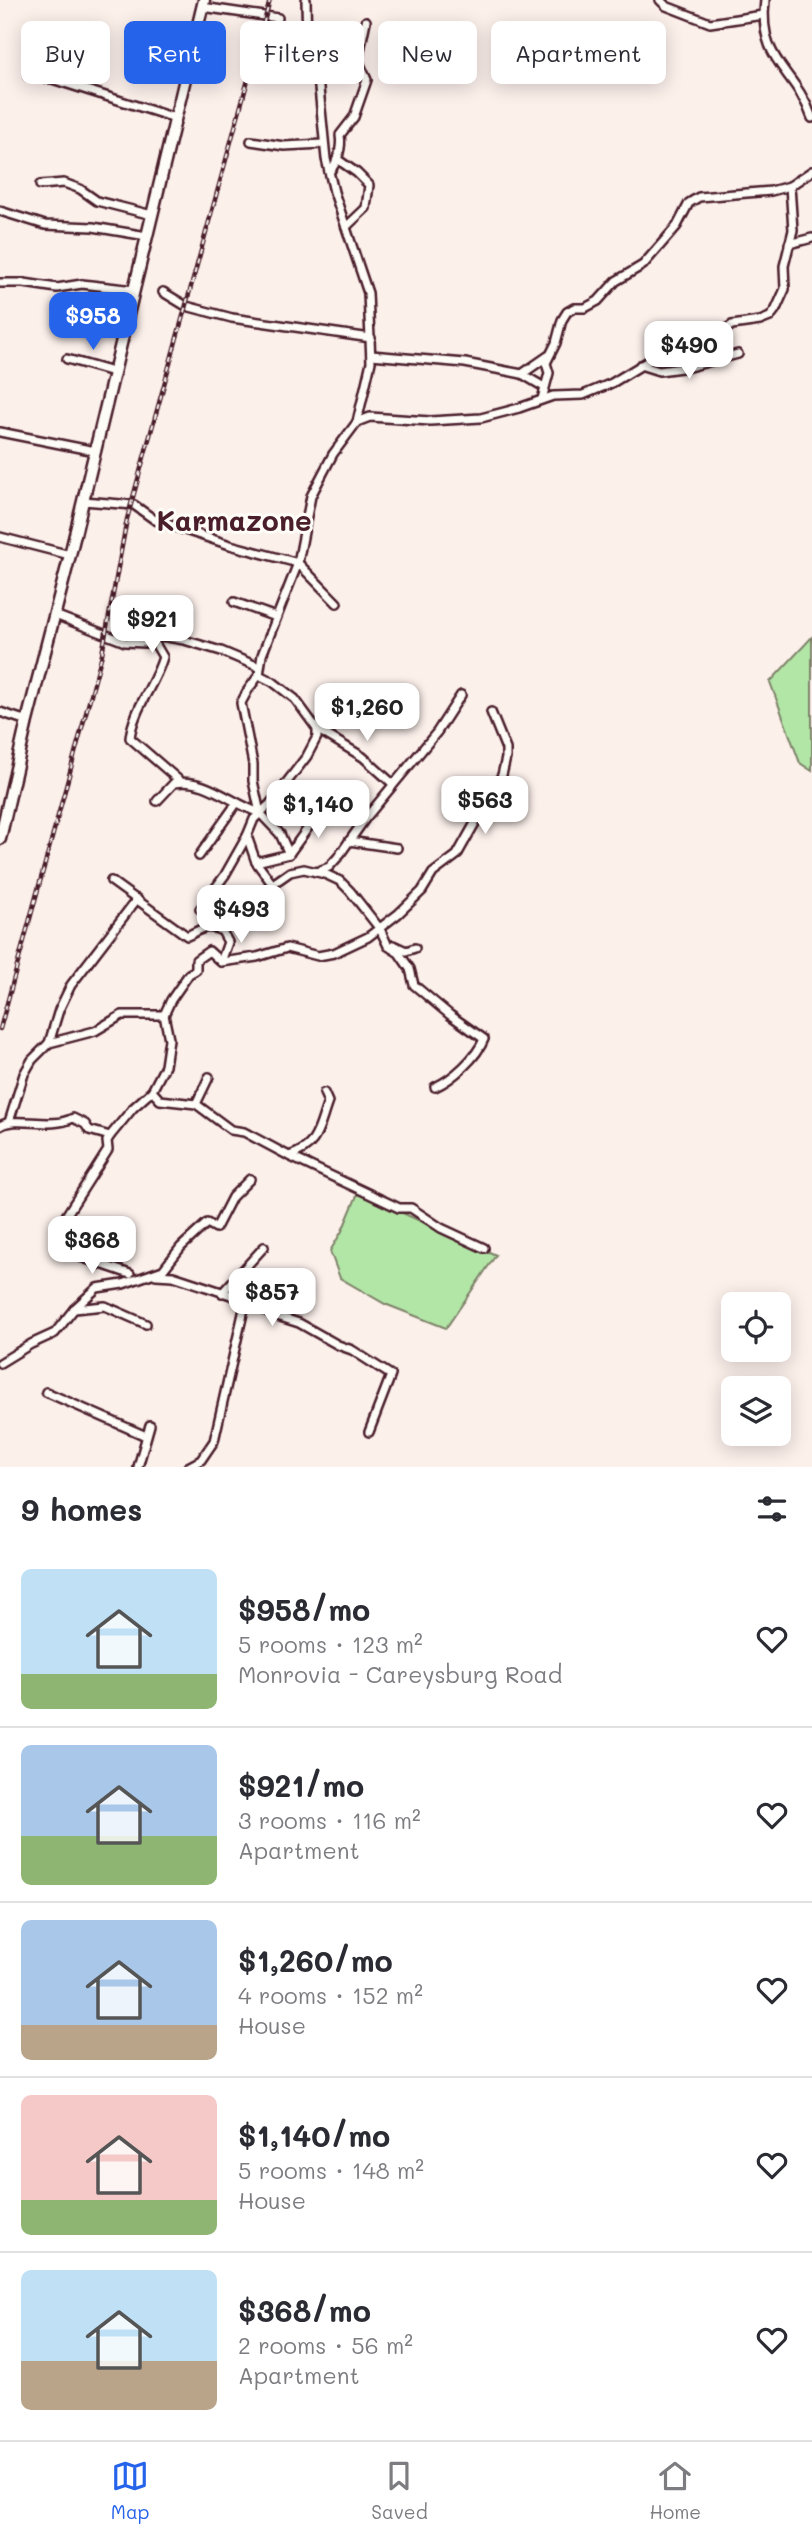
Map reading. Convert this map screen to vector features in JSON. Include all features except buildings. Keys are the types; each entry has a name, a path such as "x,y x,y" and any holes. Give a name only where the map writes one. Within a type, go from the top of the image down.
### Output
{"main road":[{"path":"0,839 203,4"}],"street":[{"path":"260,813 242,703 259,671 261,655 298,564 310,496 332,454 357,422 371,355 368,293 329,172 323,144 317,68 307,46 306,0"},
{"path":"660,0 666,6 710,23 763,15"},
{"path":"765,0 763,15 771,52 802,94 812,118"},
{"path":"203,4 278,18"},
{"path":"329,172 342,143 340,135 354,117 367,80 358,60 366,21"},
{"path":"68,84 174,118"},
{"path":"251,141 284,146 323,144"},
{"path":"337,159 369,185 366,208 346,227"},
{"path":"542,398 549,373 546,363 567,312 574,308 585,308 598,300 616,281 643,265 677,226 689,203 699,197 771,191 790,186 810,174"},
{"path":"40,185 64,183 80,188 97,201 152,215"},
{"path":"357,422 370,417 429,421 481,418 519,408 542,398 591,393 678,342 718,335 732,325 770,317 785,289 784,266 793,230 790,186"},
{"path":"0,211 45,225 93,227 147,236"},
{"path":"789,244 812,238"},
{"path":"0,283 57,288 82,284 134,290"},
{"path":"163,292 186,306 232,318 371,338"},
{"path":"640,365 659,371 689,367 738,354"},
{"path":"371,355 439,360 523,374 544,387"},
{"path":"523,374 549,355"},
{"path":"67,359 113,372"},
{"path":"0,432 95,451"},
{"path":"83,501 134,505 155,520 298,564 337,603"},
{"path":"0,537 70,555"},
{"path":"234,602 276,617"},
{"path":"55,615 135,644 161,636 200,643 259,671 295,699 317,729 363,757 393,784"},
{"path":"153,640 163,657 158,674 146,692 131,727 130,738 181,782"},
{"path":"316,872 328,867 338,858 393,784 437,732 461,695"},
{"path":"0,712 27,721"},
{"path":"221,962 257,957 287,948 318,956 334,953 380,929 422,891 433,873 457,855 502,775 506,749 491,712"},
{"path":"200,909 225,875 254,819 307,756 317,737 317,729"},
{"path":"157,801 174,783 181,782 223,794 260,813 280,834 289,854"},
{"path":"199,856 236,803"},
{"path":"256,862 289,854 323,807"},
{"path":"247,836 256,862 273,885"},
{"path":"349,841 397,848"},
{"path":"222,931 230,919 257,895 290,872 304,869 340,881 380,929 388,946 399,953 410,969 414,985 484,1039 481,1047 456,1075 435,1087"},
{"path":"111,881 187,936 207,926 214,926 222,931 228,942 221,962"},
{"path":"9,1122 24,1074 32,1060 49,1043 59,1010 71,985 137,900"},
{"path":"388,946 393,945 406,951 415,948"},
{"path":"66,1230 64,1219 108,1150 107,1141 110,1136 133,1108 152,1091 165,1066 169,1039 164,1015 171,1000 189,974 196,970 196,960 209,951 221,962"},
{"path":"49,1043 95,1031 122,1015 164,1015"},
{"path":"196,1104 209,1077"},
{"path":"152,1091 160,1100 196,1104 231,1130 244,1132 399,1208 411,1208 441,1228 484,1248"},
{"path":"289,1156 303,1151 312,1143 328,1102 324,1093"},
{"path":"0,1126 9,1122 61,1124 73,1118 85,1124 89,1130 110,1136"},
{"path":"0,1363 55,1333 74,1309 101,1287 124,1284 152,1275 167,1266 181,1247 207,1223 216,1228 232,1197 250,1179"},
{"path":"222,1293 264,1247"},
{"path":"63,1251 130,1274"},
{"path":"152,1275 173,1276 246,1300 352,1350 391,1375 369,1432"},
{"path":"188,1467 201,1460 214,1441 246,1300"},
{"path":"74,1309 105,1306 146,1324"},
{"path":"46,1392 146,1436"},
{"path":"138,1467 150,1424"}],"green space":[{"path":"812,637 812,771 800,763 770,682"},
{"path":"358,1193 496,1255 446,1328 385,1304 340,1278 330,1251 342,1231"}],"railway":[{"path":"0,1029 102,654 127,519 270,0"}],"district":[{"name":"Karmazone","path":"234,520"}]}
